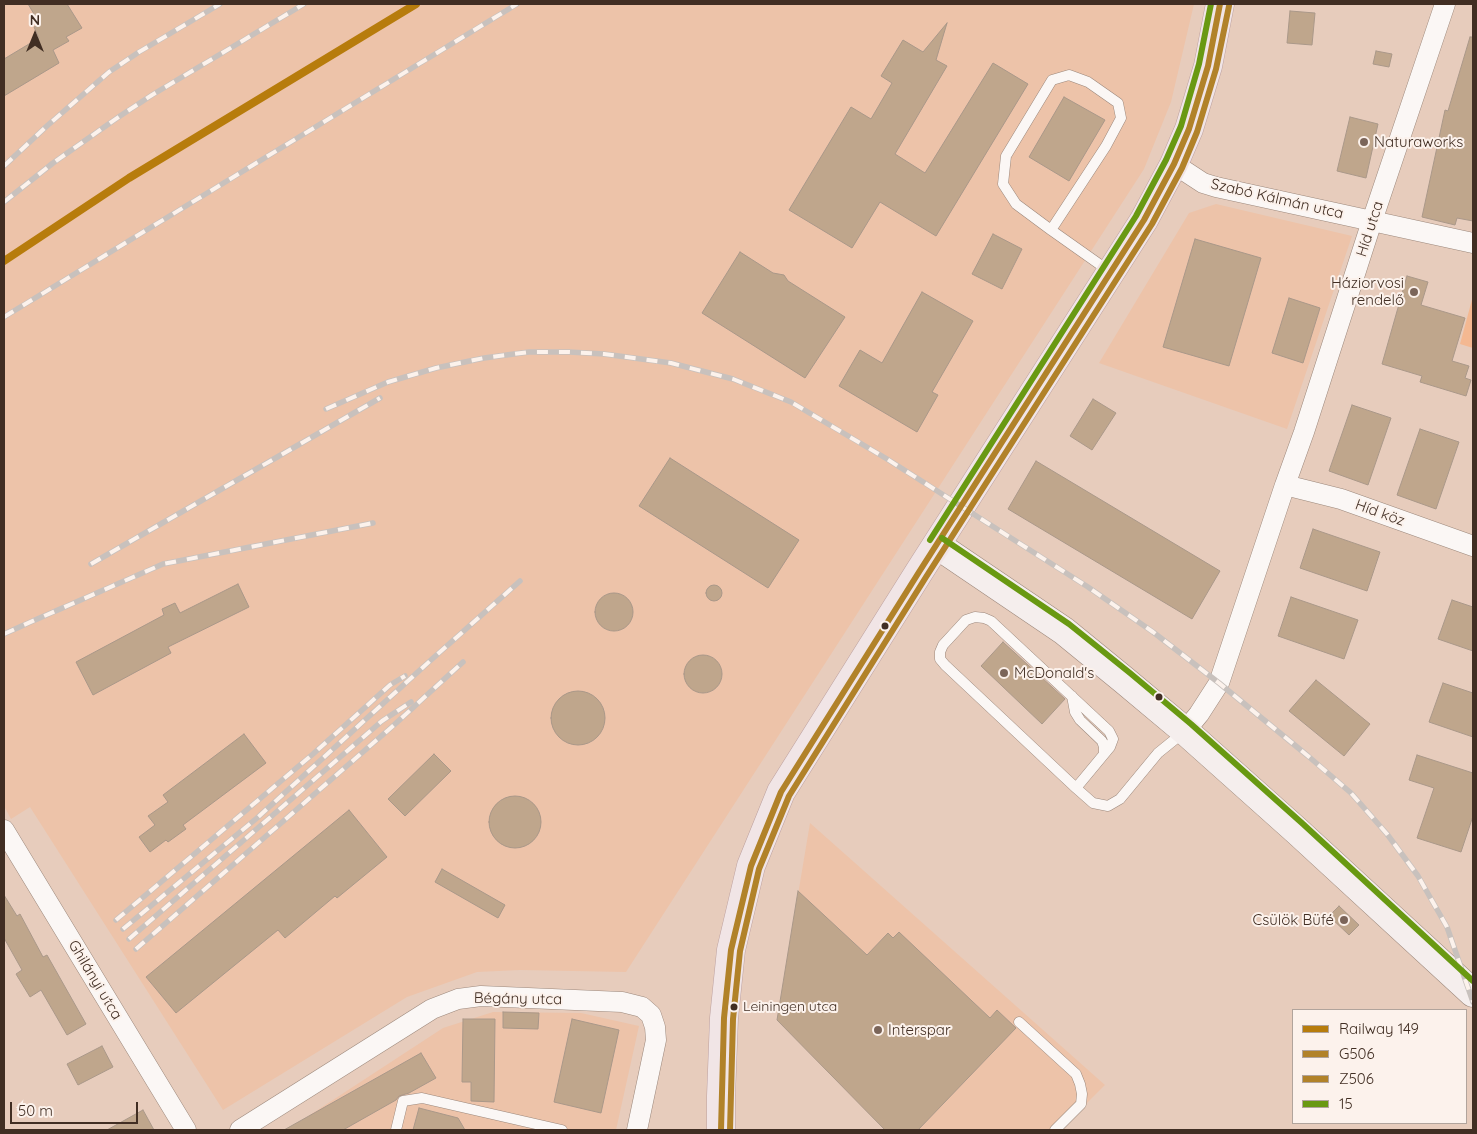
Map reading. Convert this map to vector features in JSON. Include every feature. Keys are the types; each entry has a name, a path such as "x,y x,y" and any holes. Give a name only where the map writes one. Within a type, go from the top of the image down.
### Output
{"main road":[{"path":"721,1130 724,1018 731,950 751,866 780,792 1144,220 1174,164 1189,129 1208,66 1220,4"}],"street":[{"name":"Híd utca","path":"1185,731 1199,714 1219,683 1304,432 1444,4"},
{"name":"Szabó Kálmán utca","path":"1174,164 1203,183 1216,187 1473,242"},
{"name":"Híd köz","path":"1285,485 1342,499 1473,546"},
{"path":"937,545 1064,631 1185,731 1297,831 1473,994"},
{"name":"Ghilányi utca","path":"5,836 186,1130"},
{"name":"Bégány utca","path":"240,1130 432,1009 458,999 481,996 622,1002 642,1007 651,1015 656,1027 656,1040 637,1130"}],"lane":[{"path":"1052,230 1106,146 1120,118 1118,103 1088,82 1068,75 1052,80 1006,156 1003,184 1016,204 1110,272"},
{"path":"1076,788 1110,747 1113,739 1109,731 991,620 975,617 966,620 943,645 940,659 945,665 1076,788 1093,803 1108,806 1120,799 1158,753 1185,731"},
{"path":"1019,1022 1076,1074 1080,1084 1081,1104 1055,1130"},
{"path":"396,1130 403,1101 422,1098 562,1130"}],"shaded area":[{"path":"4,4 1194,4 1171,102 1144,169 626,972 520,970 477,972 407,997 223,1110 30,807 11,819 4,806"},
{"path":"1216,204 1352,236 1287,429 1099,363 1189,213"},
{"path":"1473,296 1473,348 1460,344"},
{"path":"810,823 1105,1085 1060,1130 885,1130 777,1020"},
{"path":"493,1012 581,1013 639,1026 616,1130 287,1130 443,1028"}],"building":[{"path":"28,4 67,4 82,28 66,37 69,41 53,50 59,63 4,96 4,59 39,38 34,27 40,24"},
{"path":"1290,11 1315,13 1312,45 1287,43"},
{"path":"947,23 936,60 947,66 895,154 925,173 993,63 1028,84 936,236 880,202 852,248 789,210 851,107 871,119 892,83 881,76 903,40 923,52"},
{"path":"1470,37 1473,37 1473,221 1457,218 1455,225 1422,217 1445,110 1448,111"},
{"path":"1376,51 1392,54 1389,67 1373,64"},
{"path":"1064,97 1105,120 1069,181 1029,157"},
{"path":"1350,117 1378,124 1366,178 1337,171"},
{"path":"993,234 1022,249 1002,289 972,274"},
{"path":"1195,239 1261,258 1229,366 1163,347"},
{"path":"740,252 773,273 784,275 788,281 845,317 805,378 702,313"},
{"path":"1407,276 1428,282 1421,305 1465,318 1452,361 1469,366 1465,378 1471,380 1466,396 1420,382 1422,376 1382,364"},
{"path":"922,292 973,321 932,392 938,395 917,432 839,386 860,350 882,363"},
{"path":"1289,298 1320,308 1303,363 1272,353"},
{"path":"1093,399 1116,413 1092,450 1070,436"},
{"path":"1352,405 1391,418 1368,485 1329,471"},
{"path":"1420,429 1459,442 1436,509 1397,495"},
{"path":"670,458 799,540 768,588 639,506"},
{"path":"1036,461 1220,571 1192,619 1008,509"},
{"path":"1313,529 1380,552 1367,591 1300,568"},
{"path":"238,584 249,607 168,647 171,653 93,695 76,662 164,615 162,609 175,603 180,613"},
{"path":"714,585 720,587 722,593 720,599 714,601 708,599 706,593 708,587"},
{"path":"614,593 621,594 627,599 632,605 632,619 627,625 621,630 614,631 607,630 601,625 596,619 595,612 596,605 601,599 607,594"},
{"path":"1291,597 1358,620 1344,659 1278,636"},
{"path":"1452,600 1473,607 1473,651 1438,639"},
{"path":"1003,642 1065,699 1042,724 981,666"},
{"path":"703,655 710,656 716,661 721,667 721,681 716,687 710,692 703,693 696,692 690,687 685,681 684,674 685,667 690,661 696,656"},
{"path":"1316,680 1370,724 1344,756 1289,711"},
{"path":"1443,683 1473,693 1473,737 1429,722"},
{"path":"573,691 583,691 593,695 601,703 605,718 601,733 593,741 583,745 573,745 563,741 555,733 551,723 551,713 555,703 563,695"},
{"path":"244,734 266,763 183,825 186,829 150,852 139,837 155,825 148,816 168,802 163,795"},
{"path":"434,754 451,771 405,816 388,799"},
{"path":"1417,755 1473,773 1473,816 1461,852 1417,838 1434,788 1409,780"},
{"path":"510,796 520,796 529,800 537,808 541,822 537,836 529,844 520,848 510,848 501,844 493,836 489,827 489,817 493,808 501,800"},
{"path":"349,810 387,857 337,898 335,896 285,938 278,930 176,1013 146,977"},
{"path":"442,869 505,905 498,918 435,882"},
{"path":"798,891 867,955 888,933 893,938 899,932 990,1018 997,1010 1016,1028 918,1130 885,1130 777,1020"},
{"path":"4,895 17,916 20,914 43,957 47,955 86,1024 67,1035 41,990 30,997 16,974 22,970 4,938"},
{"name":"Csülök Büfé","path":"1339,906 1359,925 1349,935 1329,916"},
{"path":"503,1012 539,1013 538,1029 503,1028"},
{"path":"463,1019 495,1019 494,1102 471,1101 471,1082 462,1082"},
{"path":"572,1019 619,1030 601,1113 554,1102"},
{"path":"102,1046 113,1067 78,1085 67,1064"},
{"path":"421,1053 436,1078 409,1093 399,1096 396,1100 343,1130 284,1130"},
{"path":"419,1108 458,1118 465,1130 413,1130"},
{"path":"143,1110 154,1130 107,1130"}],"railway":[{"path":"4,166 109,72 220,4"},
{"path":"4,202 53,163 120,116 304,4"},
{"path":"4,317 517,4"},
{"path":"326,409 388,382 436,368 484,358 529,352 604,354 671,363 733,379 791,402 887,459 1088,587 1153,632 1219,683 1351,793 1387,834 1418,876 1447,927 1473,1002"},
{"path":"91,564 380,398"},
{"path":"4,634 163,564 373,523"},
{"path":"123,929 257,818 520,581"},
{"path":"136,949 394,725 463,662"},
{"path":"116,920 313,754 390,685 405,676"},
{"path":"129,939 382,721 411,702"}],"rail line":[{"name":"149","path":"4,261 129,178 416,4"}],"transit line":[{"name":"15","path":"930,540 1136,216 1166,160 1181,126 1199,64 1211,4"},
{"name":"G506","path":"721,1130 724,1018 731,950 751,866 781,792 1144,220 1174,164 1189,129 1208,66 1220,4"},
{"name":"Z506","path":"730,1130 733,1019 740,951 759,869 789,796 926,577 1152,224 1182,168 1197,132 1216,69 1229,6"},
{"name":"15","path":"942,538 1069,624 1130,673 1191,724 1303,824 1473,981"}],"place":[{"name":"Naturaworks","path":"1364,142"},
{"name":"Háziorvosi rendelő","path":"1414,292"},
{"name":"McDonald's","path":"1004,673"},
{"name":"Csülök Büfé","path":"1344,920"},
{"name":"Leiningen utca","path":"734,1007"},
{"name":"Interspar","path":"878,1030"}]}
